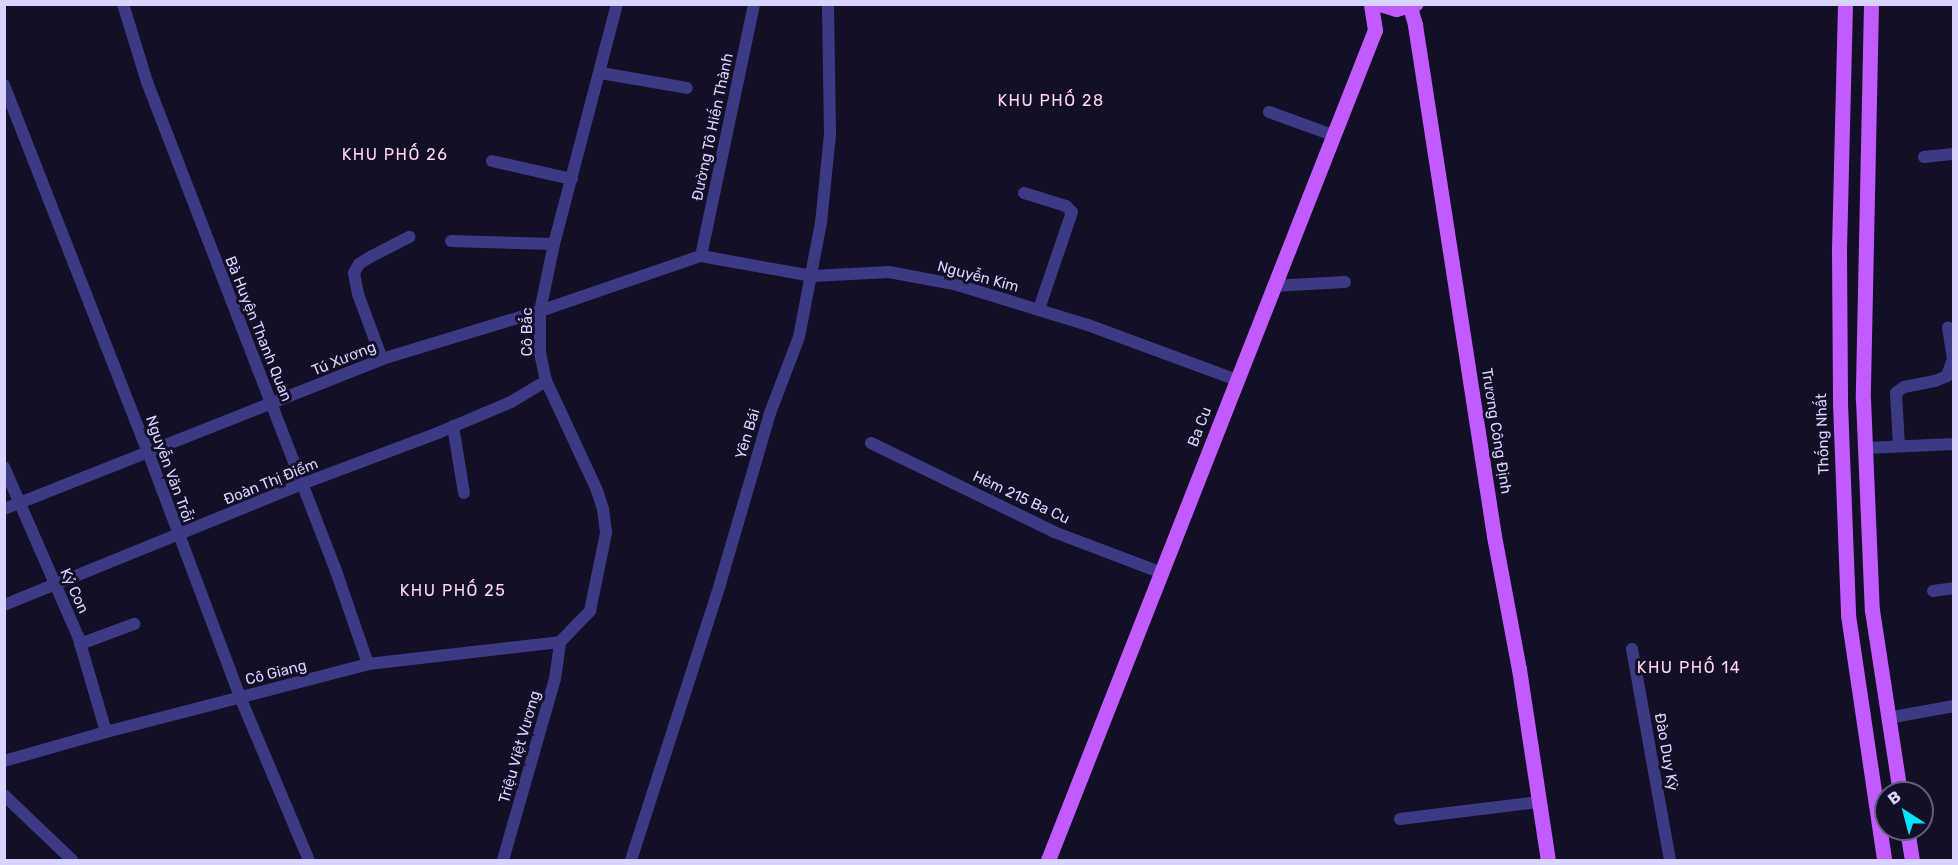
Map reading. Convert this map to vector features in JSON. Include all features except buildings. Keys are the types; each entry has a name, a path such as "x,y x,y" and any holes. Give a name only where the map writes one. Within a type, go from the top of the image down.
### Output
{"main road":[{"name":"Ba Cu","path":"1048,861 1375,30 1371,4"},
{"path":"1380,4 1396,9 1412,6"},
{"name":"Thống Nhất","path":"1845,4 1839,250 1839,403 1848,615 1884,861"},
{"path":"1871,4 1863,399 1872,610 1898,781"},
{"name":"Trương Công Định","path":"1412,6 1494,537 1520,669 1548,861"},
{"path":"1839,250 1866,249"},
{"path":"1848,615 1872,610"},
{"path":"1909,841 1912,861"}],"street":[{"name":"Bà Huyện Thanh Quan","path":"123,4 147,82 176,161 272,404 368,664"},
{"name":"Cô Bắc","path":"560,642 591,611 606,533 603,509 596,488 546,381 540,352 540,311 554,244 601,73 617,4"},
{"name":"Đường Tô Hiến Thành","path":"701,256 754,4"},
{"name":"Yên Bái","path":"631,861 720,584 770,413 799,337 812,276 830,134 828,4"},
{"path":"601,73 687,88"},
{"name":"Nguyễn Văn Trỗi","path":"4,85 148,452 240,698 309,861"},
{"path":"1269,112 1333,135"},
{"path":"1924,157 1953,154"},
{"path":"492,161 572,179"},
{"path":"1024,193 1066,206 1072,212 1039,309"},
{"path":"382,359 358,294 354,273 359,264 409,237"},
{"path":"451,241 554,244"},
{"name":"Tú Xương","path":"4,509 382,359 540,311 701,256"},
{"name":"Nguyễn Kim","path":"701,256 812,276 889,272 954,284 1039,309 1237,380"},
{"path":"1273,286 1345,282"},
{"path":"1899,446 1896,393 1904,387 1935,381 1947,375 1953,359 1948,327"},
{"name":"Đoàn Thị Điểm","path":"4,605 302,484 453,426 511,402 546,381"},
{"path":"453,426 464,493"},
{"name":"Hẻm 215 Ba Cu","path":"871,443 1054,532 1162,573"},
{"path":"1865,447 1953,444"},
{"name":"Ký Con","path":"4,467 80,644 106,732"},
{"path":"1933,591 1953,588"},
{"path":"80,644 134,624"},
{"name":"Cô Giang","path":"4,761 368,664 560,642"},
{"name":"Triệu Việt Vương","path":"503,861 555,679 560,642"},
{"name":"Đào Duy Kỳ","path":"1632,649 1670,861"},
{"path":"1887,718 1953,706"},
{"path":"4,795 72,861"},
{"path":"1400,819 1539,802"}],"district":[{"name":"KHU PHỐ 28","path":"1051,101"},
{"name":"KHU PHỐ 26","path":"395,155"},
{"name":"KHU PHỐ 25","path":"453,591"},
{"name":"KHU PHỐ 14","path":"1689,668"}]}
